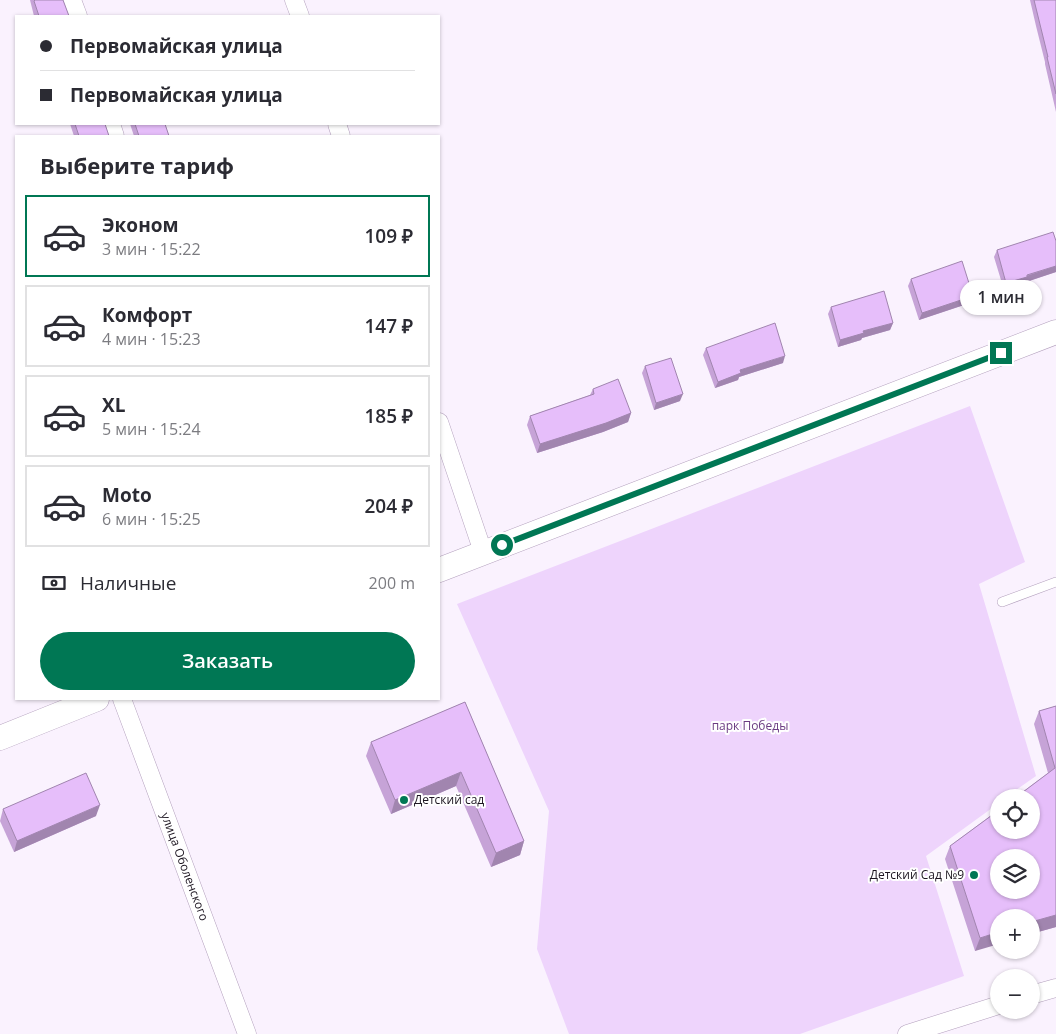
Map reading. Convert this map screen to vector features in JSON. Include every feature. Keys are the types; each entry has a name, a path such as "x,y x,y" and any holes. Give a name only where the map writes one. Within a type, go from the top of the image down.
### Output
{"main road":[{"path":"440,570 1056,332"},
{"path":"0,738 95,700"}],"street":[{"path":"72,0 78,15"},
{"path":"294,0 300,15"},
{"path":"440,425 483,552"},
{"name":"улица Оболенского","path":"122,700 247,1034"},
{"path":"1040,992 1056,988"},
{"path":"907,1034 990,1008"}],"lane":[{"path":"1002,602 1056,582"}],"green space":[{"name":"парк Победы","path":"970,406 1025,562 979,584 1036,776 1017,789 990,789 990,810 926,856 964,976 800,1034 569,1034 537,949 549,811 457,604"}],"building":[{"path":"63,0 69,15 39,15 34,1"},
{"path":"1034,0 1056,0 1056,94 1048,57"},
{"path":"75,125 105,125 109,135 79,135"},
{"path":"135,125 165,125 169,135 139,135"},
{"path":"1053,232 1056,241 1056,266 1006,283 997,250"},
{"path":"962,261 973,296 922,313 911,279"},
{"path":"884,291 893,323 863,331 864,333 840,340 831,307"},
{"path":"775,323 785,356 740,370 741,373 718,382 706,348"},
{"path":"671,358 683,394 656,403 645,366"},
{"path":"618,379 631,413 540,444 530,416 594,394 593,389"},
{"name":"Детский сад","path":"465,702 524,841 496,853 461,772 395,800 371,742"},
{"path":"1056,706 1056,915 1040,919 1040,909 990,909 990,935 980,938 950,846 990,817 990,839 1040,839 1040,789 1027,789 1055,768 1039,711"},
{"path":"86,773 100,805 17,841 3,809"}],"place":[{"name":"Детский сад","path":"404,800"},
{"name":"Детский Сад №9","path":"974,875"}],"route":[{"path":"502,545 1001,353"}]}
